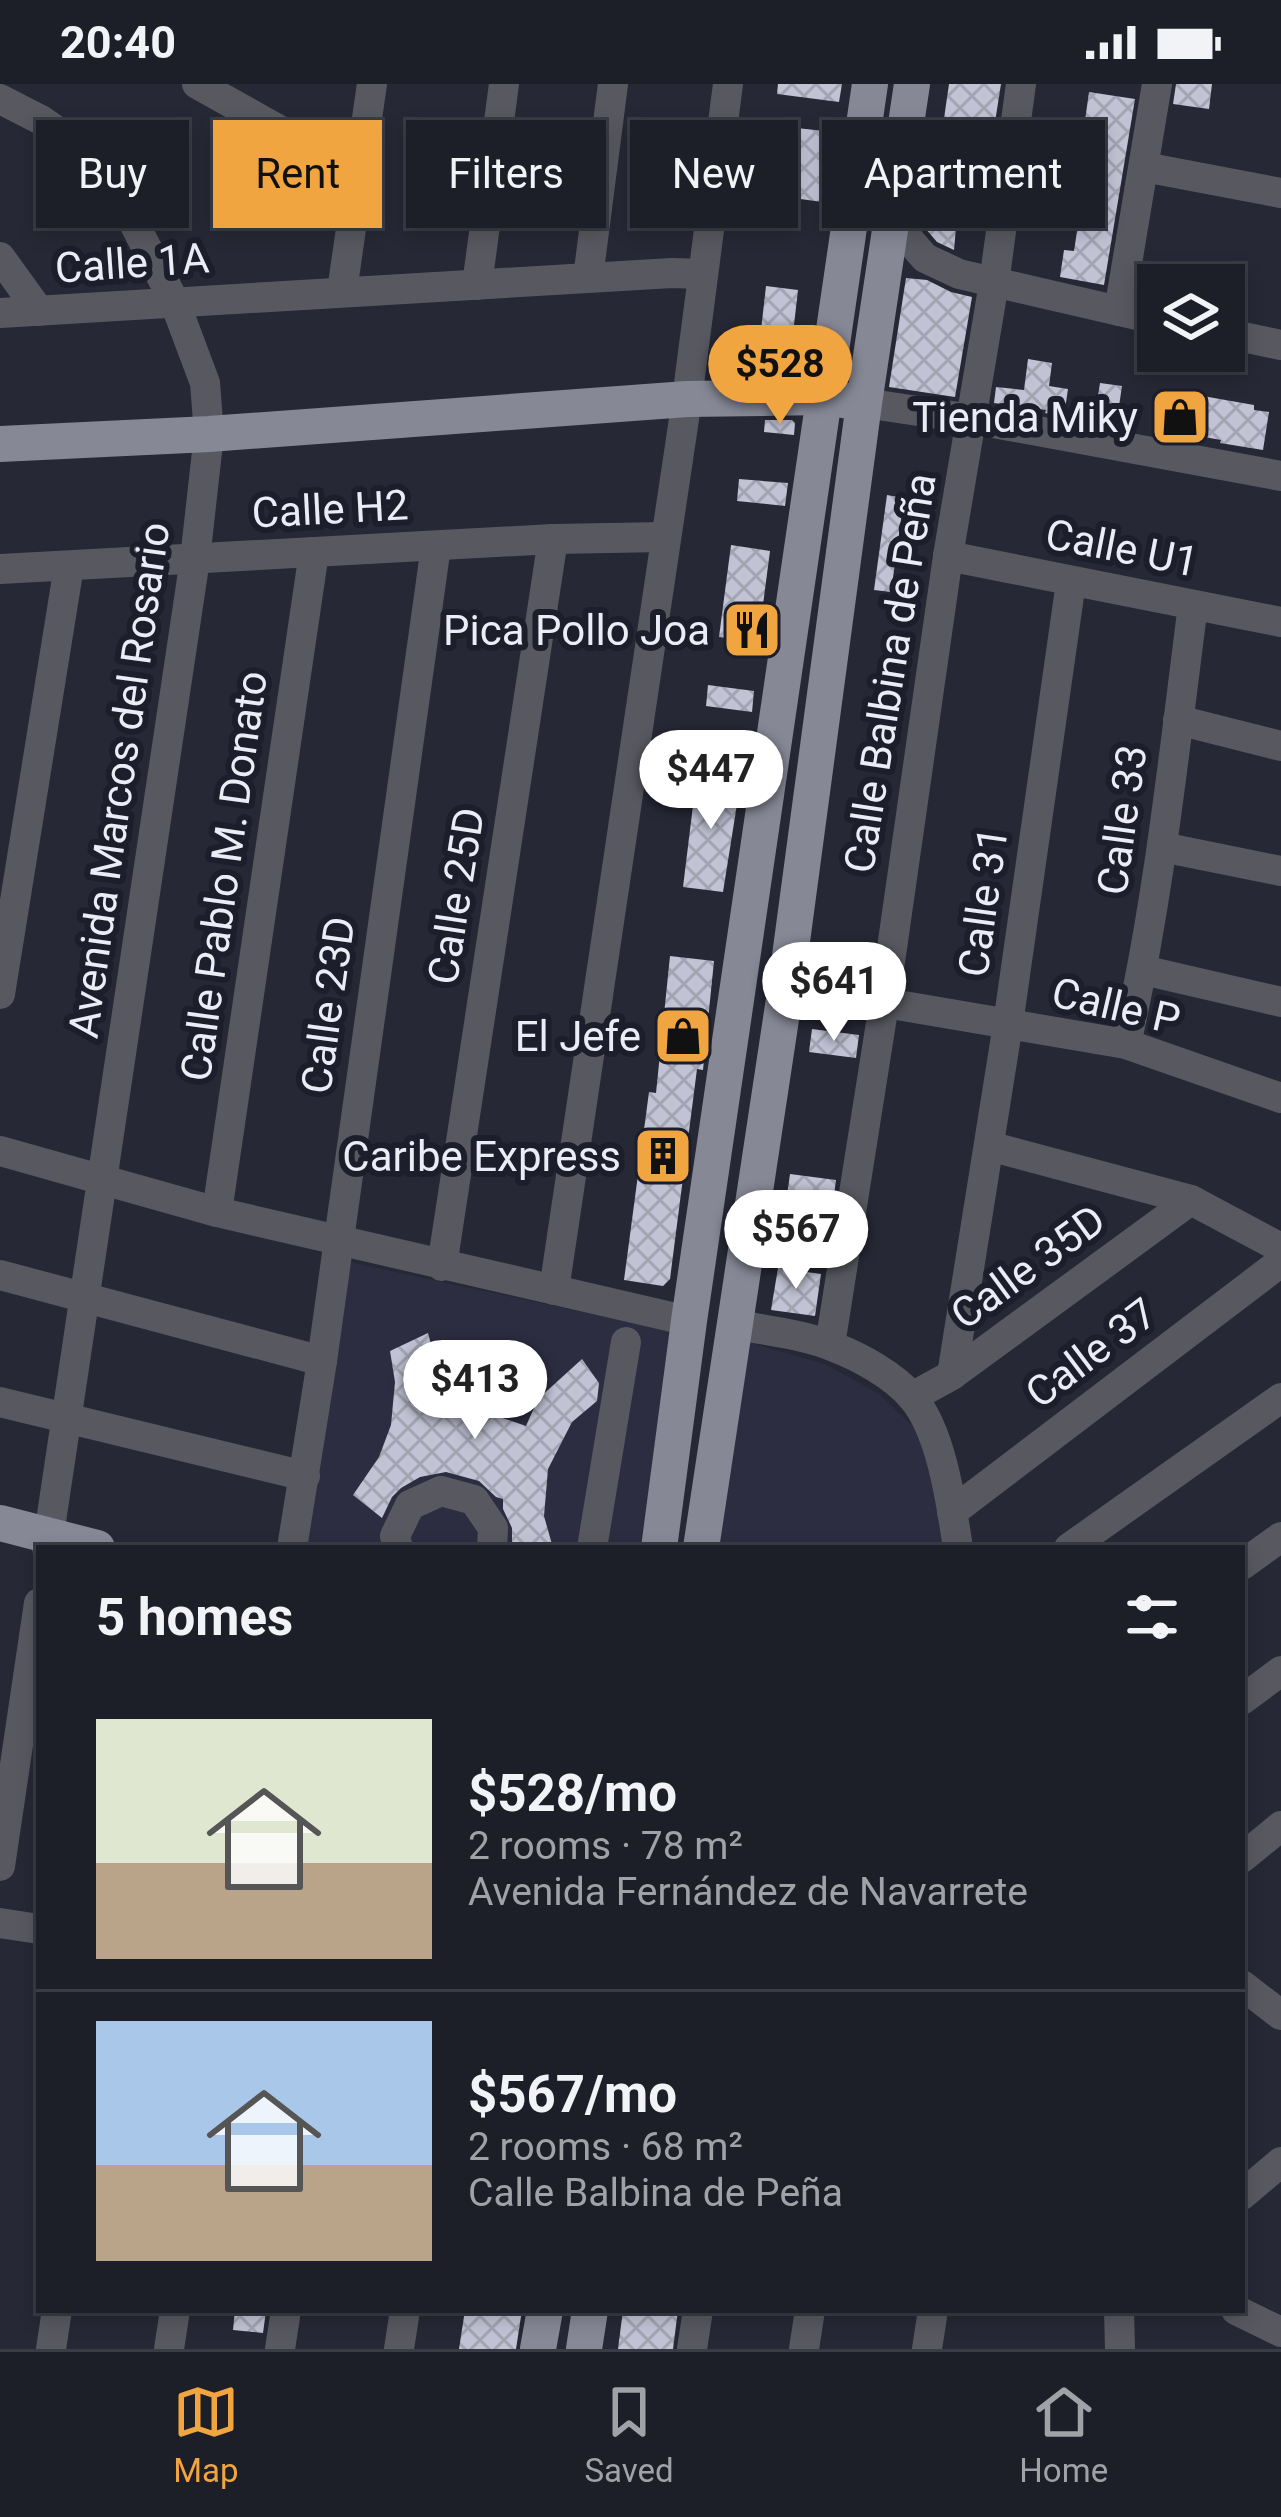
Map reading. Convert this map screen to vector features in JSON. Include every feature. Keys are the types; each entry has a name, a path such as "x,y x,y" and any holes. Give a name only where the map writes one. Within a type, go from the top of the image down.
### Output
{"main road":[{"path":"659,1545 870,84"},
{"path":"907,120 912,84"},
{"path":"701,1545 786,986 891,228"},
{"path":"0,444 208,434 687,399 824,398 864,403"},
{"path":"0,1523 48,1542"},
{"path":"538,2349 544,2313"},
{"path":"584,2349 590,2313"}],"street":[{"path":"197,84 261,120"},
{"path":"367,120 372,84"},
{"path":"477,285 504,84"},
{"path":"588,278 613,84"},
{"path":"554,1290 687,399 728,84"},
{"name":"Calle Balbina de Peña","path":"830,1345 1021,84"},
{"path":"1119,311 1157,84"},
{"name":"Avenida Marcos del Rosario","path":"0,99 91,154 118,192 175,303 205,382 208,434 195,559 48,1542"},
{"path":"1144,167 1281,194"},
{"path":"342,291 351,228"},
{"path":"899,228 925,258 959,274 1137,315"},
{"path":"0,257 39,311"},
{"name":"Calle 1A","path":"0,313 672,272 701,274"},
{"path":"1245,338 1281,345"},
{"path":"864,403 972,418 1281,476"},
{"name":"Calle H2","path":"0,569 665,536"},
{"name":"Calle 25D","path":"442,1266 553,539"},
{"name":"Calle 23D","path":"293,1545 436,546"},
{"name":"Calle Pablo M. Donato","path":"217,1212 314,552"},
{"name":"Calle U1","path":"948,556 1281,622"},
{"path":"0,994 69,566"},
{"name":"Calle 31","path":"952,1375 1071,582"},
{"name":"Calle 33","path":"1126,1045 1162,847 1192,605"},
{"path":"1178,720 1281,746"},
{"path":"1162,847 1281,871"},
{"path":"1143,970 1281,1002"},
{"name":"Calle P","path":"786,986 1126,1045 1281,1098"},
{"path":"988,1147 1191,1200 1281,1248"},
{"path":"0,1151 217,1212 689,1322"},
{"name":"Calle 35D","path":"912,1397 952,1375 1191,1200"},
{"name":"Calle 37","path":"952,1512 1281,1262"},
{"path":"0,1275 322,1361"},
{"path":"734,1324 830,1345 875,1367 912,1397 931,1430 958,1545"},
{"path":"592,1545 626,1342"},
{"path":"1073,1545 1281,1398"},
{"path":"0,1402 305,1476"},
{"path":"397,1545 395,1537 410,1505 441,1491 474,1500 494,1528 492,1545"},
{"path":"1245,1563 1281,1537"},
{"path":"0,1867 16,1799 14,1685 36,1613"},
{"path":"1245,1698 1281,1671"},
{"path":"1245,1856 1281,1826"},
{"path":"0,1923 36,1929"},
{"path":"1245,2192 1281,2162"},
{"path":"51,2349 57,2313"},
{"path":"169,2349 175,2313"},
{"path":"280,2349 286,2313"},
{"path":"399,2349 405,2313"},
{"path":"692,2349 698,2313"},
{"path":"805,2349 810,2313"},
{"path":"927,2349 933,2313"},
{"path":"1119,2313 1120,2349"},
{"path":"1242,2313 1281,2332"}],"shaded area":[{"path":"340,1260 671,1331 640,1545 296,1545"},
{"path":"745,1341 825,1364 879,1394 924,1437 943,1545 717,1545"}],"building":[{"path":"778,84 842,84 839,102 777,94"},
{"path":"949,84 1001,84 995,120 944,120"},
{"path":"1176,84 1212,84 1209,109 1173,104"},
{"path":"1089,92 1135,99 1104,285 1060,277 1064,250 1074,251 1077,228 1105,228 1105,120 1085,120"},
{"path":"798,128 822,131 822,202 798,199"},
{"path":"925,228 956,228 954,250 937,242"},
{"path":"906,278 927,280 972,297 955,397 889,387"},
{"path":"766,286 798,290 791,351 759,348"},
{"path":"1028,359 1052,363 1049,386 1068,389 1064,416 994,403 996,387 1024,390"},
{"path":"1100,383 1122,386 1116,426 1094,422"},
{"path":"1197,395 1269,412 1263,450 1171,431 1176,401 1196,404"},
{"path":"765,420 792,420 794,435 764,432"},
{"path":"739,479 788,483 785,506 737,501"},
{"path":"887,495 904,498 891,592 874,590"},
{"path":"731,545 770,551 758,643 719,637"},
{"path":"708,685 754,691 752,712 706,706"},
{"path":"697,773 741,779 723,892 683,887"},
{"path":"670,956 714,961 703,1070 697,1069 670,1279 663,1286 624,1280 649,1092 656,1093"},
{"path":"812,1029 859,1035 856,1058 809,1052"},
{"path":"790,1174 836,1180 833,1203 787,1196"},
{"path":"778,1268 821,1274 815,1316 771,1310"},
{"path":"428,1333 440,1377 438,1396 526,1426 538,1399 582,1359 599,1383 597,1401 572,1422 548,1469 544,1516 552,1545 512,1545 503,1499 479,1481 446,1472 420,1477 401,1488 382,1518 353,1495 379,1457 391,1425 395,1382 390,1351"},
{"path":"235,2313 266,2313 263,2333 233,2330"},
{"path":"465,2313 522,2313 516,2349 459,2349"},
{"path":"623,2313 678,2313 673,2349 618,2349"}],"place":[{"name":"Tienda Miky","path":"1180,417"},
{"name":"Pica Pollo Joa","path":"752,630"},
{"name":"El Jefe","path":"683,1036"},
{"name":"Caribe Express","path":"663,1156"}]}
